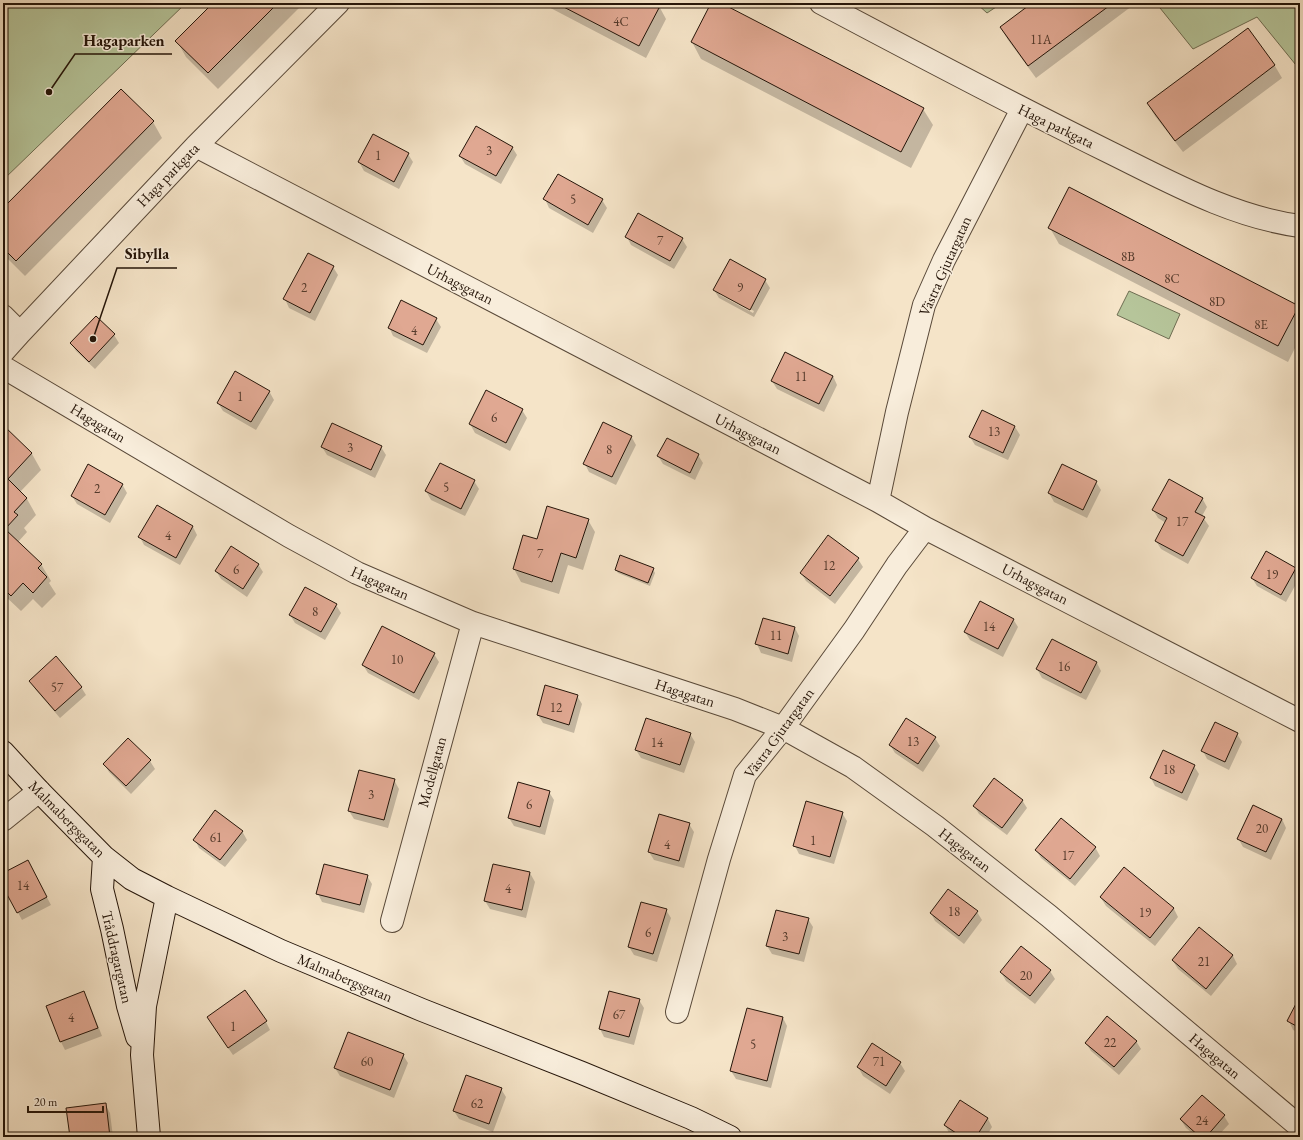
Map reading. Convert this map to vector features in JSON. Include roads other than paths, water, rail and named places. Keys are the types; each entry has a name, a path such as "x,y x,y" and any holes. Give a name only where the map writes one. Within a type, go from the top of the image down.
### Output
{"street":[{"name":"Haga parkgata","path":"3,352 196,146 338,3"},
{"name":"Haga parkgata","path":"821,3 1022,109 1174,184 1238,212 1278,223 1300,226"},
{"name":"Västra Gjutargatan","path":"878,502 897,412 924,305 944,260 1022,109"},
{"name":"Urhagsgatan","path":"196,146 878,502 925,528 1300,721"},
{"path":"3,316 20,333"},
{"name":"Hagagatan","path":"3,367 289,536 357,573 473,623 735,709 783,728 853,767 935,826 1049,916 1300,1127"},
{"name":"Västra Gjutargatan","path":"677,1012 719,859 745,775 783,728 854,630 897,565 925,528"},
{"name":"Modellgatan","path":"392,921 473,623"},
{"name":"Malmabergsgatan","path":"3,752 104,857 132,879 281,951 422,1010 691,1118 730,1137"},
{"path":"3,820 39,791"},
{"name":"Tråddragargatan","path":"104,857 102,889 128,1006 142,1055"},
{"name":"Tråddragargatan","path":"149,1137 142,1055 145,1006 167,897"}],"place":[{"name":"Hagaparken","path":"49,92"},
{"name":"Sibylla","path":"93,339"}]}
